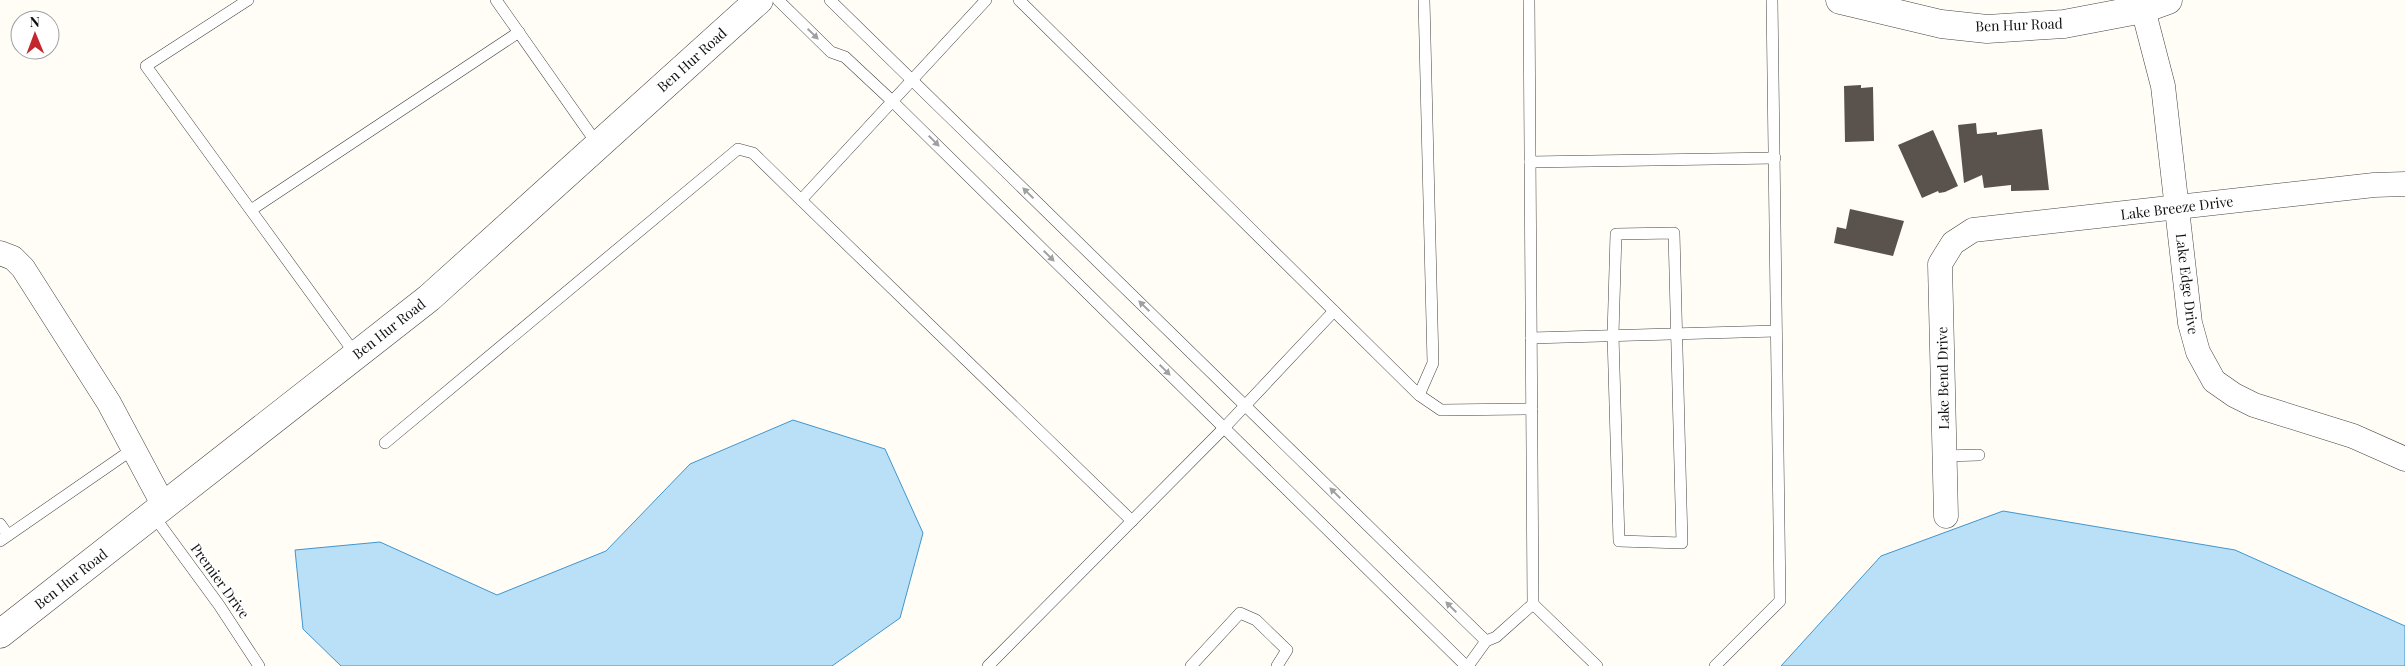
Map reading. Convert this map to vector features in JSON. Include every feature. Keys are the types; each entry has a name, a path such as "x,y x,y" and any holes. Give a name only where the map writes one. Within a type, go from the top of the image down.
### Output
{"street":[{"name":"Ben Hur Road","path":"0,634 429,298 759,0"},
{"name":"Ben Hur Road","path":"1840,0 1871,9 1942,24 1987,29 2064,24 2143,9 2168,0"},
{"name":"Lake Edge Drive","path":"2143,9 2163,86 2190,323 2198,352 2214,381 2254,405 2354,436 2405,459"},
{"name":"Lake Breeze Drive","path":"1953,243 1973,230 2374,185 2405,184"},
{"name":"Lake Bend Drive","path":"1946,516 1940,264 1953,243"},
{"path":"0,253 13,258 23,268 109,403 133,449 158,510"}],"lane":[{"path":"248,0 146,66 356,355"},
{"path":"496,0 598,145"},
{"path":"778,0 831,52 845,57 892,100 1467,666 1486,642 1496,637 1533,604"},
{"path":"830,0 1246,405 1486,642"},
{"path":"800,200 986,0"},
{"path":"1019,0 1419,395 1441,410 1532,408"},
{"path":"1419,395 1432,363 1424,0"},
{"path":"1528,0 1533,604 1597,666"},
{"path":"1715,666 1780,601 1776,331 1776,158 1772,0"},
{"path":"251,210 519,32"},
{"path":"386,443 738,148 752,153 1132,521"},
{"path":"1530,162 1776,158"},
{"path":"1674,233 1675,334 1682,543 1619,541 1613,335 1616,234 1674,233"},
{"path":"988,666 1224,428 1334,311"},
{"path":"1531,338 1776,331"},
{"path":"0,524 4,538 133,449"},
{"path":"1944,456 1979,456"},
{"name":"Premier Drive","path":"158,510 259,666"},
{"path":"1191,666 1240,613 1256,620 1286,650 1278,666"}],"water":[{"path":"793,420 885,449 923,533 900,618 832,666 341,666 303,629 295,550 380,542 497,595 606,551 690,464"},
{"path":"2003,511 2235,550 2405,626 2405,666 1781,666 1881,556"}],"building":[{"path":"1861,85 1861,88 1873,87 1874,141 1845,142 1844,86"},
{"path":"1976,123 1977,134 1997,132 1997,135 2042,129 2049,190 2011,191 2011,185 1984,188 1982,175 1964,183 1958,125"},
{"path":"1933,130 1958,186 1945,192 1939,193 1938,191 1922,198 1898,145"},
{"path":"1850,209 1904,221 1893,256 1834,243 1837,227 1846,229"}]}
